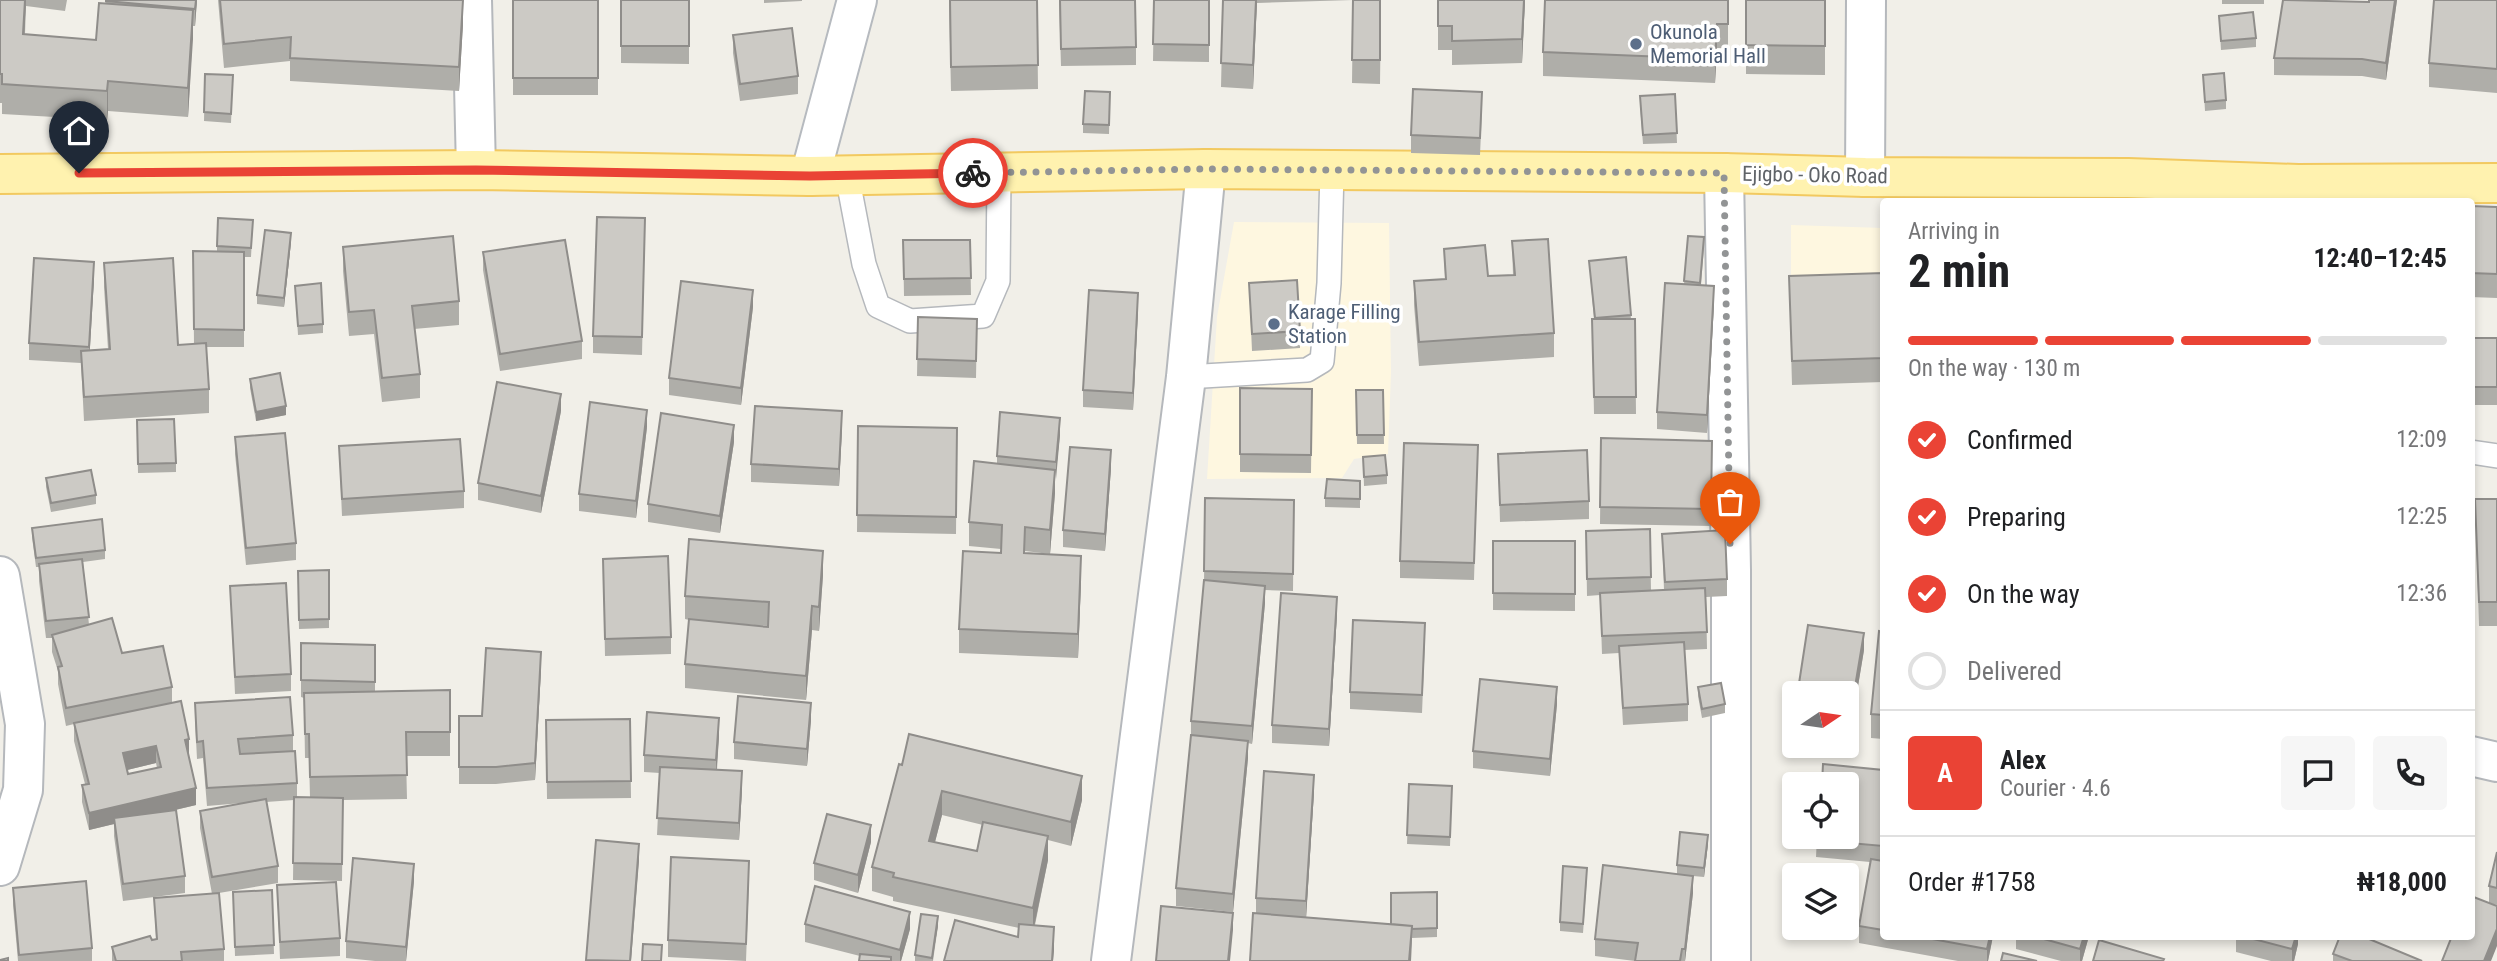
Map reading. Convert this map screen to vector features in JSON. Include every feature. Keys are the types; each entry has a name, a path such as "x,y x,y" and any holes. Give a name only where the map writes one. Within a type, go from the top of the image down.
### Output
{"main road":[{"name":"Ejigbo - Oko Road","path":"0,174 476,170 810,176 1206,169 1724,173 2298,193 2497,183"}],"street":[{"path":"472,0 476,170"},
{"path":"810,176 857,0"},
{"path":"1865,177 1867,0"},
{"path":"1111,961 1186,377 1206,169"},
{"path":"1724,173 1731,570 1731,961"},
{"path":"0,576 25,724 23,790 0,866"},
{"path":"2475,757 2497,762"}],"lane":[{"path":"1186,377 1307,369 1322,361 1329,283 1332,171"},
{"path":"847,175 864,264 878,306 910,321 983,316 998,281 999,173"},
{"path":"2475,453 2497,456"}],"shaded area":[{"path":"1234,222 1389,223 1391,372 1388,454 1354,459 1342,478 1207,479 1217,317"},
{"path":"1791,225 1880,228 1880,289 1791,290"}],"building":[{"path":"0,0 25,0 23,34 96,40 99,3 193,10 188,88 108,81 107,91 2,84"},
{"path":"106,0 196,0 195,9"},
{"path":"220,0 463,0 459,67 290,58 291,37 224,44"},
{"path":"513,0 598,0 598,78 513,78"},
{"path":"621,0 689,0 689,46 621,46"},
{"path":"950,0 1037,0 1038,65 951,67"},
{"path":"1060,0 1135,0 1136,47 1061,49"},
{"path":"1154,0 1209,0 1209,45 1153,44"},
{"path":"1223,0 1256,0 1253,65 1221,63"},
{"path":"1353,0 1380,0 1380,60 1352,60"},
{"path":"1438,0 1524,0 1522,39 1452,41 1452,26 1438,26"},
{"name":"Okunola Memorial Hall","path":"1545,0 1728,0 1728,24 1717,24 1715,59 1543,52"},
{"path":"1746,0 1825,0 1825,46 1746,45"},
{"path":"2283,0 2395,0 2386,63 2362,59 2274,58"},
{"path":"2434,0 2497,0 2497,69 2429,63"},
{"path":"2253,12 2256,38 2221,41 2219,16"},
{"path":"792,28 798,76 740,84 733,35"},
{"path":"2224,73 2226,100 2205,102 2203,75"},
{"path":"205,74 233,75 231,114 204,112"},
{"path":"1413,89 1482,92 1480,138 1411,135"},
{"path":"1085,91 1110,92 1109,125 1083,124"},
{"path":"1675,94 1677,133 1643,135 1640,96"},
{"path":"2475,206 2497,207 2497,274 2475,273"},
{"path":"597,217 645,218 642,337 593,336"},
{"path":"218,218 253,220 251,248 217,246"},
{"path":"265,230 291,233 284,298 257,295"},
{"path":"453,236 459,301 412,306 420,374 382,378 374,310 349,312 343,247"},
{"path":"1688,236 1704,237 1700,283 1684,281"},
{"path":"1548,239 1554,333 1419,342 1414,281 1446,279 1444,249 1485,245 1488,276 1515,275 1512,241"},
{"path":"565,240 582,341 500,354 483,252"},
{"path":"903,240 970,240 971,278 904,279"},
{"path":"193,251 244,252 244,330 194,329"},
{"path":"1626,257 1631,315 1595,318 1589,261"},
{"path":"34,258 94,262 89,347 29,343"},
{"path":"173,258 178,345 206,343 209,389 84,397 81,351 110,349 104,263"},
{"path":"1880,273 1880,358 1792,361 1789,276"},
{"name":"Karage Filling Station","path":"1297,280 1300,331 1252,334 1249,283"},
{"path":"681,281 753,290 741,388 669,378"},
{"path":"321,283 323,324 298,326 295,286"},
{"path":"1665,283 1714,286 1707,415 1657,412"},
{"path":"1089,290 1138,293 1133,393 1083,390"},
{"path":"918,317 977,319 976,361 917,359"},
{"path":"1592,319 1635,319 1636,397 1594,397"},
{"path":"2475,338 2497,338 2497,387 2475,387"},
{"path":"280,373 286,406 256,412 250,379"},
{"path":"497,382 561,394 541,496 478,483"},
{"path":"1240,388 1312,389 1311,455 1240,454"},
{"path":"1356,390 1383,390 1384,435 1357,435"},
{"path":"590,402 647,410 636,501 579,494"},
{"path":"755,406 842,411 839,469 751,464"},
{"path":"1000,412 1060,418 1056,462 997,456"},
{"path":"661,413 734,425 720,516 648,504"},
{"path":"174,419 176,463 138,464 137,420"},
{"path":"858,426 957,428 956,517 857,515"},
{"path":"285,433 296,543 246,548 235,437"},
{"path":"1601,438 1712,441 1711,509 1600,507"},
{"path":"460,439 464,491 342,499 339,446"},
{"path":"1404,443 1478,445 1474,563 1400,561"},
{"path":"1070,447 1111,450 1105,534 1063,530"},
{"path":"1587,450 1589,501 1500,505 1498,454"},
{"path":"1385,455 1387,475 1364,477 1363,457"},
{"path":"974,461 1055,470 1050,530 1025,527 1024,553 1081,556 1078,634 959,629 963,551 1001,553 1002,525 969,522"},
{"path":"91,470 96,495 51,503 46,478"},
{"path":"1327,479 1360,481 1360,499 1325,498"},
{"path":"1205,498 1294,500 1293,574 1204,571"},
{"path":"2475,499 2497,499 2497,602 2479,602"},
{"path":"102,519 105,550 36,558 32,528"},
{"path":"1650,529 1651,577 1587,579 1586,531"},
{"path":"1725,530 1727,579 1665,582 1662,534"},
{"path":"689,539 823,551 819,607 812,606 806,676 685,664 689,619 768,627 769,602 685,596"},
{"path":"1493,541 1575,541 1575,594 1493,593"},
{"path":"668,556 671,637 605,639 603,559"},
{"path":"82,559 89,617 46,621 39,564"},
{"path":"329,570 329,619 299,620 298,571"},
{"path":"1204,580 1265,586 1252,726 1191,721"},
{"path":"286,583 291,674 235,677 230,586"},
{"path":"1705,588 1707,632 1602,636 1600,593"},
{"path":"1281,593 1337,597 1329,729 1272,725"},
{"path":"112,618 122,653 163,646 172,687 66,708 58,667 62,666 52,635"},
{"path":"1353,620 1425,623 1422,695 1350,692"},
{"path":"1808,625 1864,633 1856,681 1799,681"},
{"path":"1879,631 1880,715 1871,714"},
{"path":"1684,642 1688,704 1623,708 1619,646"},
{"path":"301,643 375,645 375,682 301,680"},
{"path":"486,648 541,652 535,763 459,767 459,716 482,716"},
{"path":"1480,679 1557,687 1550,759 1473,751"},
{"path":"1721,683 1725,704 1702,709 1698,687"},
{"path":"450,690 450,732 406,732 407,775 310,777 304,693"},
{"path":"738,696 811,703 807,749 734,742"},
{"path":"290,697 293,735 238,739 240,754 295,751 297,783 207,788 203,741 197,742 195,703"},
{"path":"181,701 189,739 185,740 196,788 89,813 82,785 89,784 74,723","holes":["156,746 161,767 128,774 123,753"]},
{"path":"647,712 719,718 716,760 644,755"},
{"path":"630,719 631,781 547,782 546,720"},
{"path":"909,734 1082,776 1071,822 942,791 929,841 977,851 983,822 1048,836 1033,908 893,877 894,873 872,867"},
{"path":"1191,735 1248,741 1233,894 1176,888"},
{"path":"1823,764 1880,770 1880,846 1859,844 1859,772 1823,772"},
{"path":"660,767 742,771 739,823 657,818"},
{"path":"1264,771 1314,775 1306,901 1256,898"},
{"path":"1409,784 1452,786 1450,837 1407,835"},
{"path":"294,797 343,798 342,864 293,863"},
{"path":"266,799 278,866 212,877 200,811"},
{"path":"176,810 185,876 123,884 114,818"},
{"path":"827,814 871,825 858,875 814,863"},
{"path":"1680,832 1708,835 1704,868 1677,865"},
{"path":"596,840 639,844 630,961 586,960"},
{"path":"2497,852 2497,888 2489,886"},
{"path":"671,857 749,861 746,944 668,940"},
{"path":"353,858 414,864 406,947 346,941"},
{"path":"1871,859 1880,860 1880,930 1859,926"},
{"path":"1603,865 1693,876 1685,949 1682,949 1680,961 1635,961 1638,943 1595,939"},
{"path":"1563,866 1587,868 1583,924 1560,922"},
{"path":"86,881 92,948 19,955 13,888"},
{"path":"336,882 340,938 280,942 277,885"},
{"path":"815,886 910,912 900,950 805,924"},
{"path":"272,890 274,945 235,947 233,892"},
{"path":"1437,892 1437,928 1412,929 1412,926 1391,924 1391,893"},
{"path":"219,893 224,949 181,952 182,961 116,961 112,947 150,936 152,940 157,939 154,898"},
{"path":"2475,898 2497,906 2497,929 2484,961 2442,961 2450,940 2475,940"},
{"path":"1161,906 1233,913 1228,961 1156,961"},
{"path":"1253,913 1412,926 1409,961 1250,961"},
{"path":"921,914 938,916 932,958 915,955"},
{"path":"955,920 1018,937 1019,924 1054,927 1052,961 944,961"},
{"path":"1938,940 1989,940 1987,949"},
{"path":"2047,940 2083,940 2080,949"},
{"path":"2099,940 2164,959 2093,961"},
{"path":"2257,940 2295,940 2292,949"},
{"path":"2338,940 2372,940 2422,961 2352,961 2333,954"},
{"path":"643,944 662,945 661,961 642,961"},
{"path":"2003,953 2037,961 2001,961"},
{"path":"860,954 891,957 891,961 859,961"}],"way so far":[{"path":"973,173 1206,169 1724,173 1730,544"}],"place":[{"name":"Okunola Memorial Hall","path":"1636,44"},
{"name":"Karage Filling Station","path":"1274,324"}],"route":[{"path":"79,173 476,170 810,176 973,173"}]}
